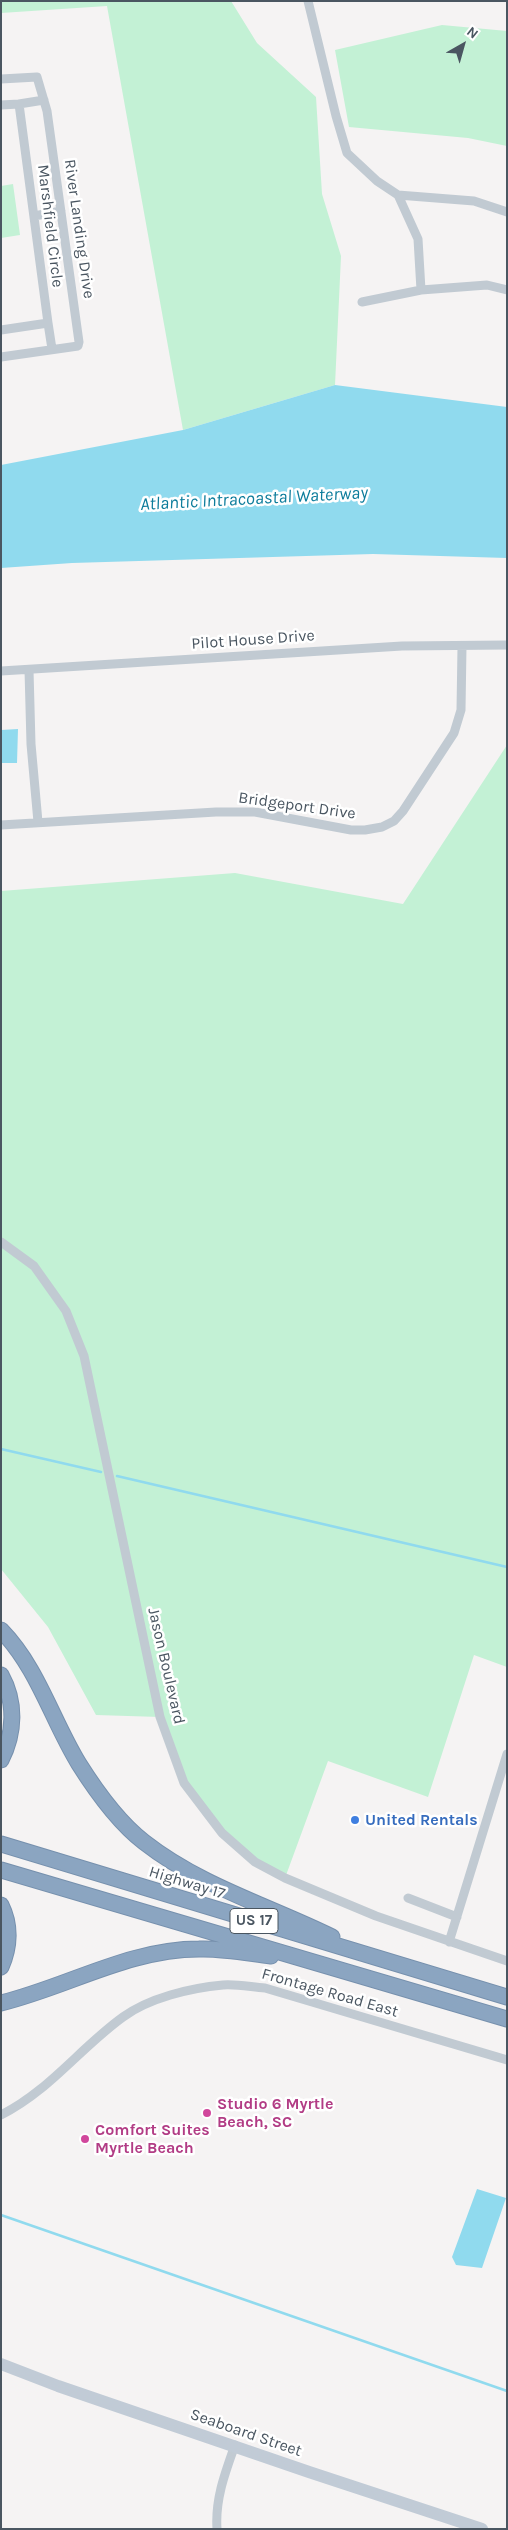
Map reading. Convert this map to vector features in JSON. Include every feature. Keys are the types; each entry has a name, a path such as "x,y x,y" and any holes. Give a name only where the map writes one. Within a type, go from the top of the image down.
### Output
{"highway":[{"path":"1,1630 25,1660 78,1762 113,1810 142,1841 208,1883 319,1931 374,1958"},
{"path":"1,1675 11,1698 12,1716 12,1734 1,1760"},
{"name":"Highway 17","path":"1,1844 507,1997"},
{"name":"US 17","path":"1,1870 507,2018"},
{"path":"1,1905 6,1916 8,1932 8,1944 1,1967"},
{"path":"1,2004 34,1995 92,1971 145,1956 198,1948 307,1959"}],"street":[{"path":"308,1 336,116 347,152 377,181 398,195 474,201 507,212"},
{"name":"River Landing Drive","path":"1,79 37,76 44,100 79,342 78,346 1,357"},
{"path":"1,106 44,100"},
{"name":"Marshfield Circle","path":"19,104 52,350"},
{"path":"398,195 418,239 421,290"},
{"path":"34,216 61,211"},
{"path":"362,302 421,290 487,285 507,290"},
{"path":"1,330 48,323"},
{"name":"Pilot House Drive","path":"1,671 402,646 462,647 507,645"},
{"name":"Bridgeport Drive","path":"1,825 255,812 351,830 382,827 394,821 403,811 454,733 461,710 462,647"},
{"path":"30,670 31,744 38,822"},
{"name":"Jason Boulevard","path":"1,1242 34,1266 66,1311 84,1356 160,1717 184,1783 222,1833 255,1862 285,1878 348,1904 449,1942 507,1961"},
{"path":"449,1942 507,1754"},
{"path":"408,1898 457,1917"},
{"name":"Frontage Road East","path":"1,2115 19,2106 42,2089 122,2018 138,2008 180,1993 224,1985 265,1988 507,2060"},
{"name":"Seaboard Street","path":"1,2364 58,2386 482,2529"},
{"path":"218,2529 216,2510 219,2491 235,2445"}],"green space":[{"path":"1,1 231,1 257,43 316,97 322,194 341,256 335,385 183,430 107,6 1,13"},
{"path":"442,25 507,31 507,146 468,138 349,127 335,50"},
{"path":"13,184 20,235 1,238 1,186"},
{"path":"507,745 507,1667 474,1655 428,1797 328,1761 285,1878 255,1862 222,1833 184,1783 160,1717 96,1715 48,1627 1,1569 1,891 235,873 403,904"}],"water":[{"name":"Atlantic Intracoastal Waterway","path":"335,385 507,407 507,558 373,554 72,563 1,568 1,465 183,430"},
{"path":"18,729 17,763 1,763 1,730"},
{"path":"477,2189 506,2198 482,2268 456,2265 452,2257"}],"waterway":[{"path":"1,1449 101,1472"},
{"path":"117,1476 507,1567"},
{"path":"1,2215 507,2391"}],"place":[{"name":"United Rentals","path":"355,1820"},
{"name":"Studio 6 Myrtle Beach, SC","path":"207,2113"},
{"name":"Comfort Suites Myrtle Beach","path":"85,2139"}]}
